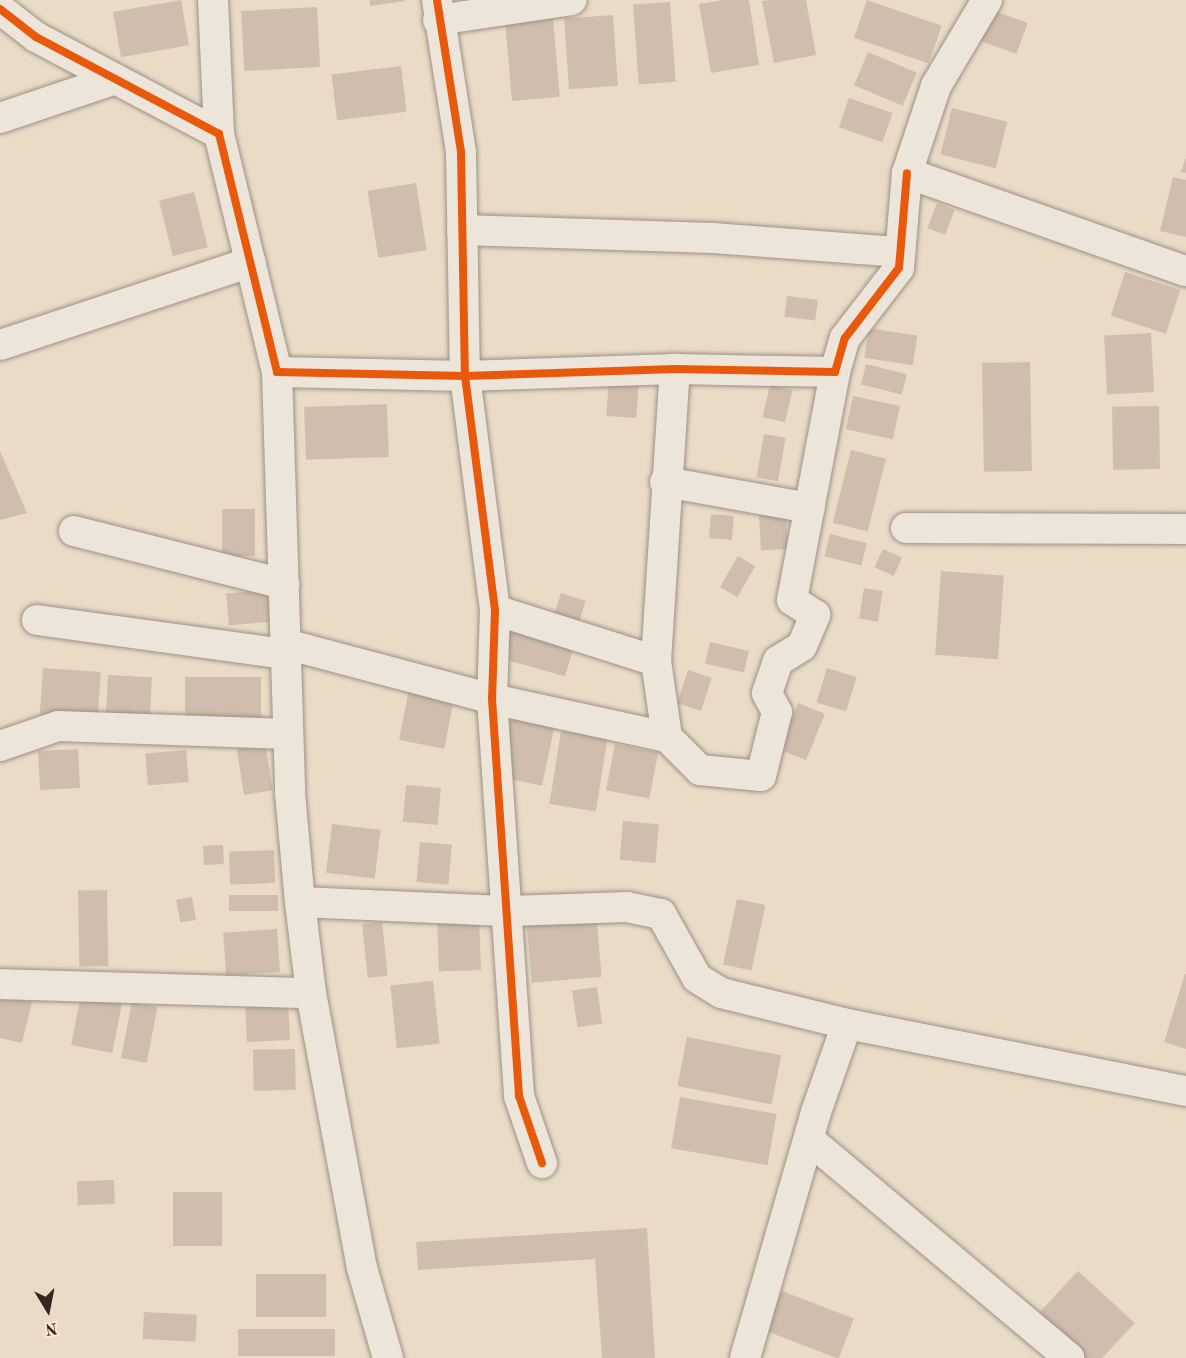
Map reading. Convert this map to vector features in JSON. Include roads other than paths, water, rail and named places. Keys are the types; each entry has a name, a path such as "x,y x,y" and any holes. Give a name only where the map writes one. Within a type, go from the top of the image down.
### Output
{"street":[{"path":"213,0 219,134 278,372 288,734 300,902 311,993 362,1268 387,1358"},
{"path":"542,1163 519,1096 510,911 492,699 495,610 465,376 461,152 437,10 572,0"},
{"path":"37,620 286,649 492,699 667,737 700,770 761,776 777,712 767,693 778,661 802,646 815,615 792,600 835,372 845,338 899,268 907,173 936,86 987,0"},
{"path":"0,9 36,37 219,134"},
{"path":"0,118 116,80"},
{"path":"907,173 1186,271"},
{"path":"462,230 713,238 900,252"},
{"path":"0,345 250,262"},
{"path":"278,372 465,376 675,369 835,372"},
{"path":"667,737 656,661 664,482 675,369"},
{"path":"664,482 810,508"},
{"path":"906,528 1186,529"},
{"path":"74,531 284,584"},
{"path":"495,610 656,661"},
{"path":"0,746 58,726 288,734"},
{"path":"300,902 510,911 627,906 661,914 697,978 721,993 847,1024 1186,1090"},
{"path":"0,984 311,993"},
{"path":"745,1358 812,1142 816,1112 847,1024"},
{"path":"812,1142 1069,1358"}]}
